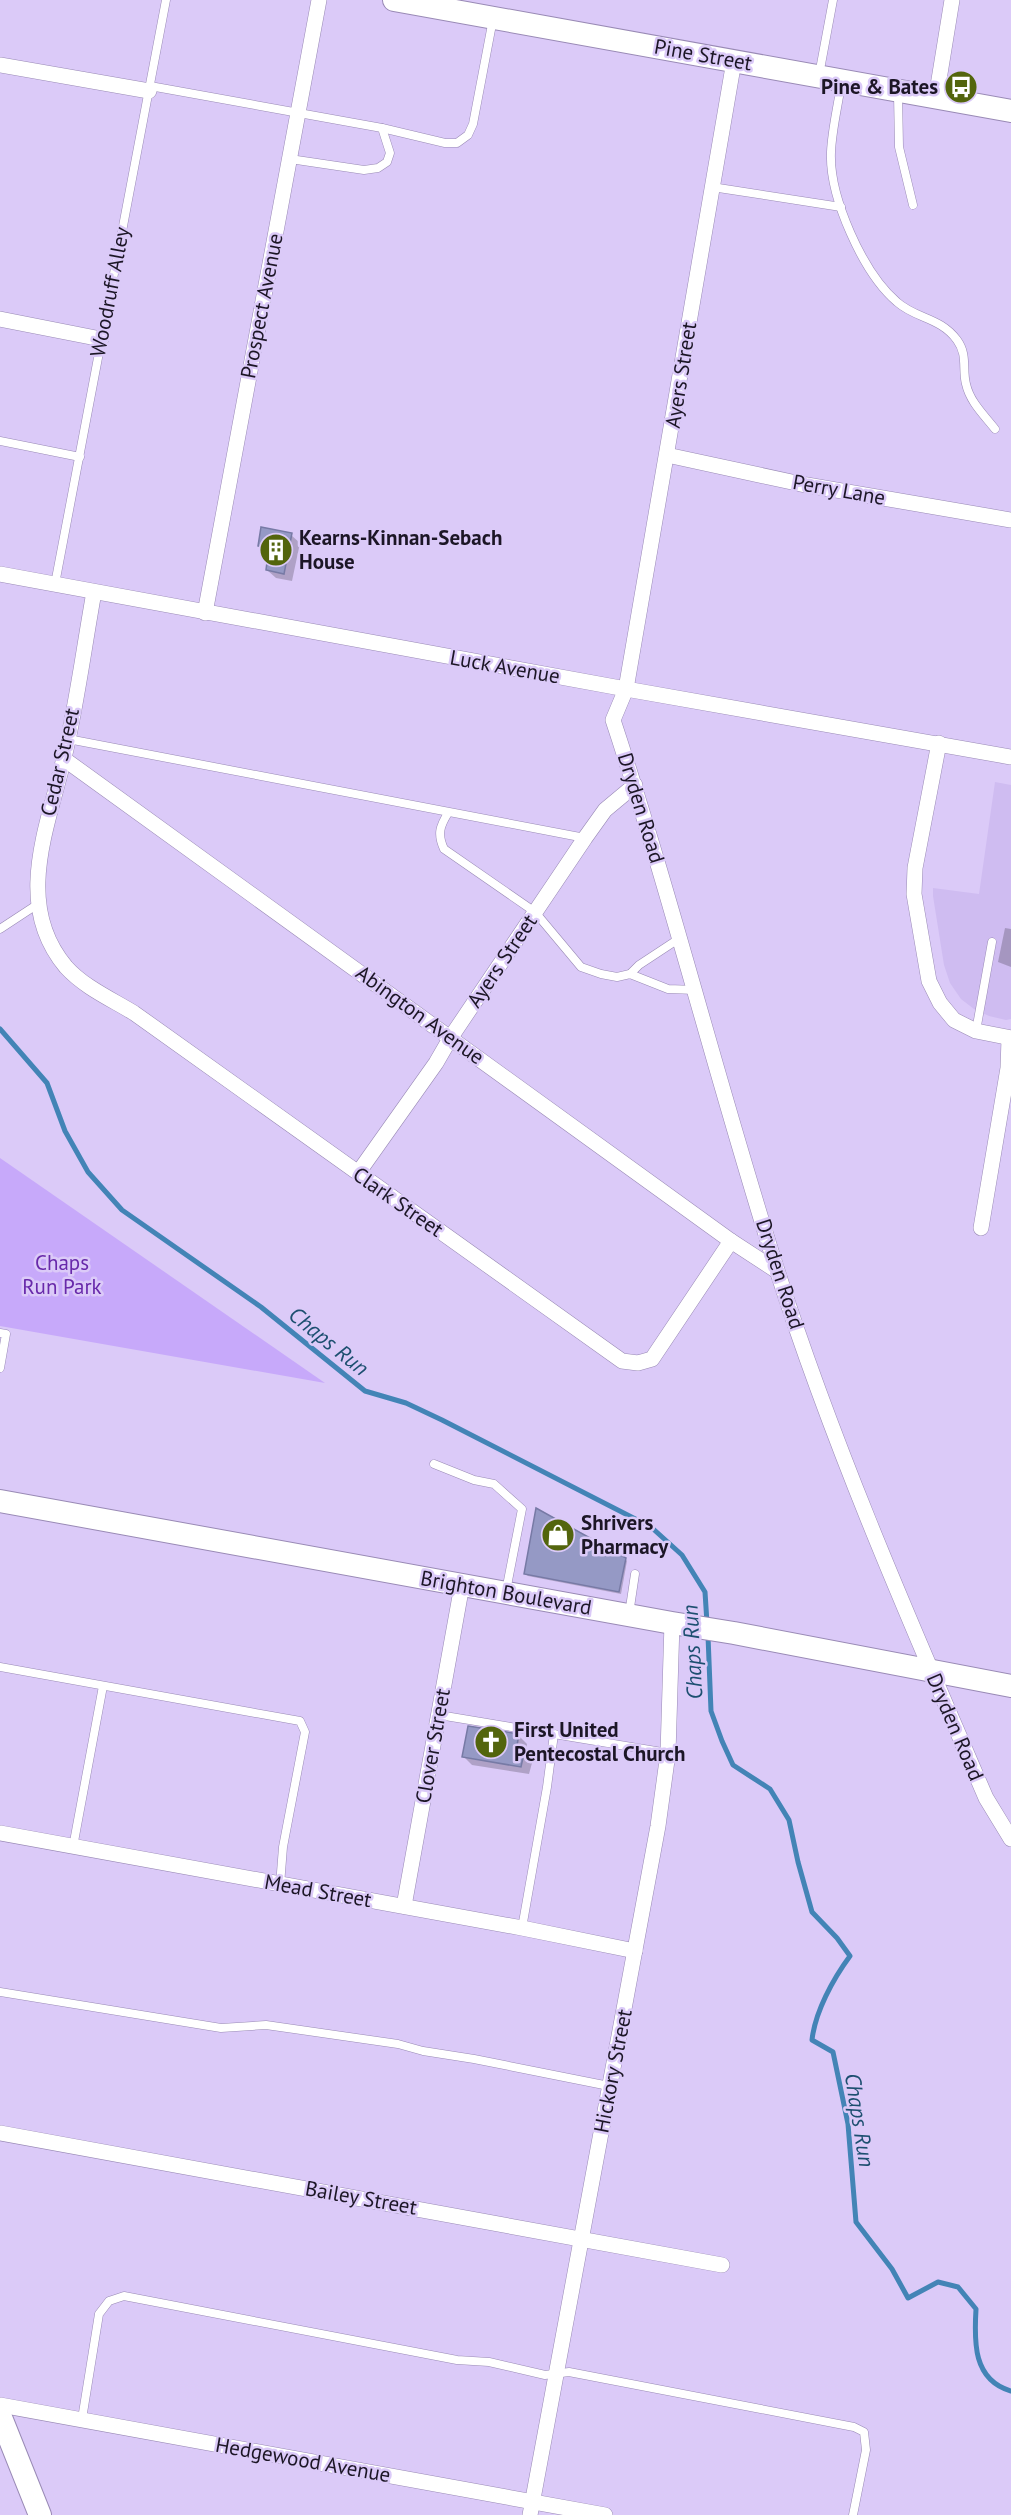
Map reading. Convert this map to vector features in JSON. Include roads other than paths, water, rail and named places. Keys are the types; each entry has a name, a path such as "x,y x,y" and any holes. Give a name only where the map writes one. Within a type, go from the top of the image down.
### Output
{"street":[{"name":"Prospect Avenue","path":"205,613 319,0"},
{"name":"Pine Street","path":"394,0 1011,111"},
{"path":"936,98 952,0"},
{"name":"Ayers Street","path":"626,689 734,61"},
{"path":"0,64 149,89"},
{"path":"0,319 101,339"},
{"name":"Perry Lane","path":"668,455 801,484 1011,520"},
{"name":"Luck Avenue","path":"0,574 205,613 1011,757"},
{"name":"Cedar Street","path":"46,932 39,904 37,866 45,824 64,759 94,592"},
{"name":"Dryden Road","path":"626,689 613,720 635,785 777,1271 852,1482 986,1798 1011,1839"},
{"path":"939,743 915,867 914,894 929,981 940,1003 954,1020 976,1031 1010,1038 1008,1068 981,1228"},
{"name":"Abington Avenue","path":"64,759 731,1241 777,1271"},
{"name":"Ayers Street","path":"358,1173 436,1063 451,1037 585,838 605,810 635,785"},
{"name":"Clark Street","path":"46,932 67,968 80,980 134,1012 622,1361 638,1363 652,1359 731,1241"},
{"name":"Brighton Boulevard","path":"0,1501 734,1633 1011,1686"},
{"name":"Clover Street","path":"404,1906 462,1585"},
{"name":"Hickory Street","path":"532,2509 658,1826 681,1624"},
{"name":"Mead Street","path":"0,1833 404,1906 635,1951"},
{"name":"Bailey Street","path":"0,2133 722,2265"},
{"name":"Hedgewood Avenue","path":"0,2405 82,2419 532,2509 605,2515"},
{"path":"0,2415 40,2515"}],"lane":[{"name":"Woodruff Alley","path":"55,585 166,0"},
{"path":"819,76 833,0"},
{"path":"149,89 298,112 445,143 457,143 468,135 473,124 493,18"},
{"path":"841,80 831,152 833,177 841,207 860,254 874,278 887,294 903,307 940,322 958,341 965,357 965,382 968,392 995,429"},
{"path":"898,90 898,147 913,205"},
{"path":"290,159 364,170 378,168 387,162 390,153 382,128"},
{"path":"712,187 841,207"},
{"path":"0,441 80,457"},
{"path":"68,739 585,838"},
{"path":"448,813 440,825 439,838 444,849 535,912 581,967 616,977 630,974 639,965 680,938"},
{"path":"0,929 39,904"},
{"path":"976,1031 992,942"},
{"path":"630,974 668,989 696,990"},
{"path":"0,1333 6,1334 0,1368"},
{"path":"434,1464 474,1480 495,1484 522,1509 506,1593"},
{"path":"628,1615 635,1574"},
{"path":"0,1667 300,1721 306,1732 283,1847 280,1884"},
{"path":"72,1847 103,1686"},
{"path":"439,1715 668,1753"},
{"path":"522,1928 554,1734"},
{"path":"0,1992 221,2028 266,2025 398,2044 423,2051 609,2086"},
{"path":"82,2419 99,2314 109,2301 124,2296 457,2360 489,2362 544,2375 569,2372 854,2427 864,2432 866,2450 853,2515"}],"waterway":[{"name":"Chaps Run","path":"0,1029 47,1083 65,1131 88,1172 122,1210 261,1307 365,1391 406,1403 442,1420 651,1527 682,1555 705,1592 707,1623"},
{"name":"Chaps Run","path":"708,1636 711,1711 722,1741 733,1765 770,1789 789,1820 812,1912 837,1938 850,1956 826,1996 817,2018 812,2040 833,2052 848,2124 856,2222 892,2269 908,2298 938,2282 958,2287 976,2309 976,2347 983,2369 999,2386 1011,2391"}],"place":[{"name":"Pine & Bates","path":"961,87"},
{"name":"Kearns-Kinnan-Sebach House","path":"276,550"},
{"name":"Shrivers Pharmacy","path":"558,1535"},
{"name":"First United Pentecostal Church","path":"491,1742"}],"park label":[{"name":"Chaps Run Park","path":"62,1275"}]}
